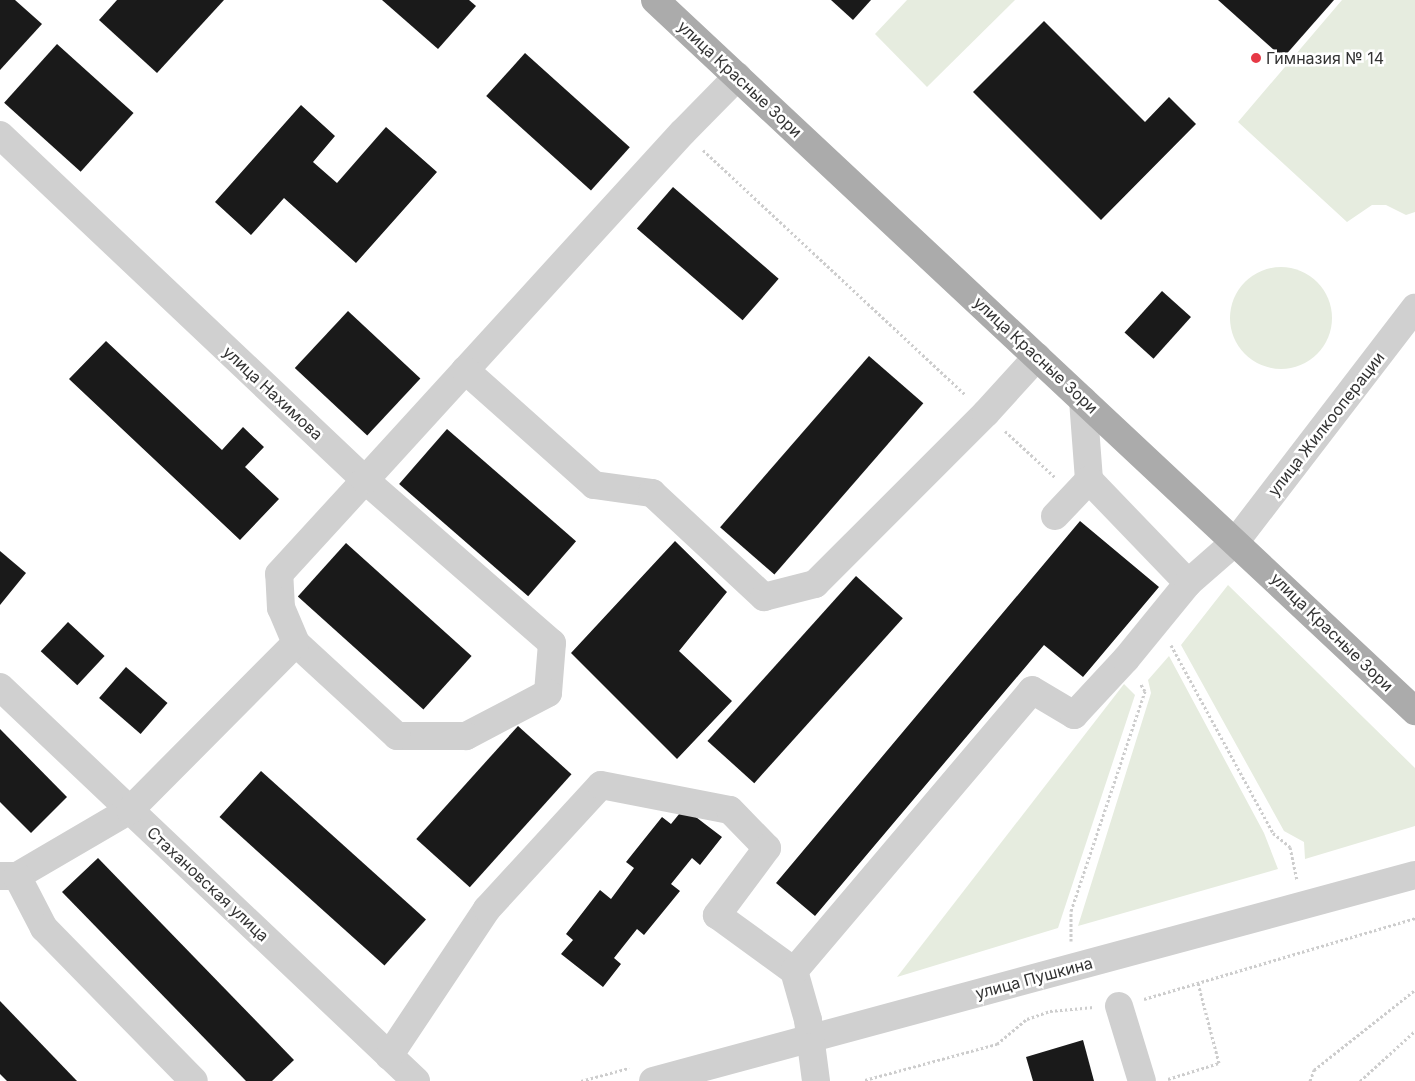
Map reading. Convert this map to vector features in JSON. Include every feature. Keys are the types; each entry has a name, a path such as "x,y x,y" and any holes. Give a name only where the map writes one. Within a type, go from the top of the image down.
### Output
{"main road":[{"name":"улица Красные Зори","path":"656,0 1236,541 1415,711"}],"street":[{"path":"194,1081 44,928 8,876 130,810 296,643 281,608 279,574 683,132 738,76"},
{"name":"улица Нахимова","path":"0,135 365,480 552,643 548,693 466,736 397,736 296,643"},
{"name":"улица Жилкооперации","path":"794,971 1032,690 1074,715 1126,659 1188,583 1236,541 1415,308"},
{"path":"465,370 594,484 652,493 764,597 815,584 986,413 1037,357"},
{"path":"1055,516 1082,488 1084,400"},
{"path":"1082,488 1188,583"},
{"name":"Стахановская улица","path":"0,687 416,1081"},
{"path":"389,1056 487,909 601,784 730,810 767,848 717,915 794,971 810,1038 816,1081"},
{"name":"улица Пушкина","path":"653,1081 1415,875"},
{"path":"1119,1006 1142,1081"}],"path":[{"path":"683,132 986,413 1082,488"},
{"path":"1157,620 1273,833 1290,847 1299,885"},
{"path":"1070,949 1071,911 1144,691 1126,659"},
{"path":"865,1080 997,1044 1027,1019 1050,1011 1119,1006 1415,918"},
{"path":"1160,1081 1219,1063 1198,983"},
{"path":"1310,1081 1314,1070 1415,990"},
{"path":"1360,1081 1415,1031"}],"shaded area":[{"path":"907,0 1015,0 927,87 875,34"},
{"path":"1342,0 1415,0 1415,212 1406,215 1386,205 1372,205 1347,222 1238,122"},
{"path":"1281,267 1300,271 1317,282 1328,299 1332,318 1328,337 1317,354 1300,365 1281,369 1262,365 1245,354 1234,337 1230,318 1234,299 1245,282 1262,271"},
{"path":"1228,585 1415,768 1415,826 1305,859 1304,842 1284,831 1181,645"},
{"path":"1169,656 1264,833 1278,869 1078,926 1151,693 1148,680"},
{"path":"1124,684 1135,695 1058,928 897,977"}],"building":[{"path":"0,0 15,0 42,24 0,70"},
{"path":"117,0 224,0 157,73 99,20"},
{"path":"382,0 469,0 476,6 438,49"},
{"path":"831,0 871,0 853,20"},
{"path":"1218,0 1334,0 1283,58"},
{"path":"1044,21 1145,122 1169,97 1196,124 1101,220 973,92"},
{"path":"57,44 134,113 81,172 4,103"},
{"path":"525,53 630,147 591,190 486,96"},
{"path":"301,105 335,136 313,162 337,183 386,127 437,172 356,263 284,198 251,235 215,202"},
{"path":"673,187 779,279 743,320 637,229"},
{"path":"1162,291 1191,317 1154,359 1125,333"},
{"path":"348,311 420,379 367,436 295,368"},
{"path":"106,341 222,450 243,427 264,447 245,467 279,499 240,540 69,379"},
{"path":"869,356 923,403 774,575 720,527"},
{"path":"447,429 576,541 528,596 399,484"},
{"path":"1080,521 1159,587 1083,677 1044,645 815,916 776,883"},
{"path":"675,541 727,592 679,651 732,701 677,759 571,653"},
{"path":"346,543 472,656 423,710 298,597"},
{"path":"0,551 26,573 0,605"},
{"path":"856,576 903,618 754,783 707,741"},
{"path":"68,622 105,656 77,685 41,651"},
{"path":"126,667 168,703 141,734 99,698"},
{"path":"518,726 572,774 470,887 416,839"},
{"path":"0,729 67,797 31,833 0,802"},
{"path":"261,771 426,920 384,966 220,817"},
{"path":"684,808 722,837 700,865 692,858 671,884 680,891 644,935 637,929 614,958 621,964 603,987 561,954 573,940 566,934 600,890 611,899 634,868 626,862 662,817 671,824"},
{"path":"98,858 294,1060 272,1081 246,1081 62,892"},
{"path":"0,1001 77,1081 7,1081 0,1074"},
{"path":"1083,1040 1094,1081 1033,1081 1026,1057"}],"place":[{"name":"Гимназия № 14","path":"1256,58"}]}
